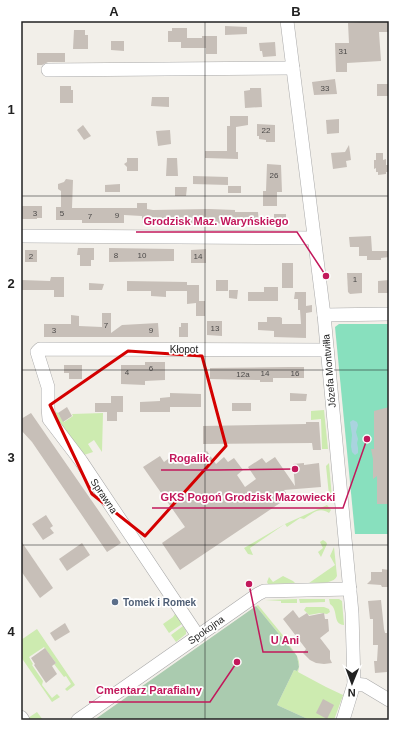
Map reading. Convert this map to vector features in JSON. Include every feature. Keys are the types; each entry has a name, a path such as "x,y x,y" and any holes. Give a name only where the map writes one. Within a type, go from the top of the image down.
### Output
{"street":[{"name":"Józefa Montwiłła","path":"287,21 324,315 350,589 354,684 343,720"},
{"path":"48,70 293,68"},
{"path":"21,236 314,238"},
{"path":"324,315 389,314"},
{"name":"Kłopot","path":"40,349 327,350"},
{"name":"Sprawna","path":"40,349 37,352 48,387 49,419 85,468 198,636"},
{"name":"Spokojna","path":"78,720 256,595 264,591 350,589"},
{"path":"354,684 364,685 389,700"}],"highlighted area":[{"path":"128,351 202,356 226,446 145,536 92,494 50,405"}],"green space":[{"path":"339,324 389,324 389,534 355,534 335,327"},
{"path":"324,410 328,449 322,449 321,419 311,420 311,411"},
{"path":"57,412 64,422 73,416 72,414 103,413 102,452 94,440 88,444 93,452 84,455 53,415"},
{"path":"329,463 332,498 329,495 326,466"},
{"path":"327,505 331,510 329,513 322,510 304,519 300,518 287,527 285,524"},
{"path":"285,524 250,548 253,555 248,554 244,548"},
{"path":"323,540 327,544 321,557 318,552 323,548 320,542"},
{"path":"334,547 337,576 335,579 328,582 309,583 335,565 330,556"},
{"path":"283,576 295,583 268,584 267,582 269,577 273,582"},
{"path":"297,599 297,603 281,603 281,601 265,600"},
{"path":"299,599 325,599 325,602 300,603"},
{"path":"329,599 339,599 342,601 344,625 338,622"},
{"path":"258,605 290,644 296,655 256,606"},
{"path":"256,606 297,656 299,667 297,671 294,670 277,705 310,720 94,720"},
{"path":"306,607 324,607 329,609 330,612 327,614 320,613 309,615 304,610"},
{"path":"175,614 182,624 169,633 163,624"},
{"path":"183,626 186,634 176,642 171,635"},
{"path":"37,629 75,685 67,691 65,689 71,684 66,676 64,677 54,664 56,663 44,647 29,657 33,664 32,665 43,681 42,685 52,698 57,694 60,697 52,702 21,657 21,640"},
{"path":"299,667 298,672 343,695 345,690 334,720 310,720 277,705 294,670 297,671"},
{"path":"37,712 43,720 29,720 28,718"}],"water":[{"path":"353,420 357,422 358,425 356,432 358,439 358,453 355,455 352,452 351,446 352,435 350,422"}],"building":[{"path":"362,21 389,21 389,32 379,32 381,61 347,63 347,72 336,72 335,43 349,43 348,23"},
{"path":"225,26 247,27 247,34 225,35"},
{"path":"172,28 187,28 187,38 217,36 217,54 206,54 206,48 181,48 181,42 168,42 168,31 172,31"},
{"path":"74,30 85,30 85,35 88,35 88,49 73,49"},
{"path":"111,41 124,41 124,51 111,50"},
{"path":"275,42 276,56 263,57 262,51 260,51 259,43"},
{"path":"37,53 65,53 65,62 48,62 42,65 37,65"},
{"path":"335,79 337,94 314,95 312,82"},
{"path":"377,84 389,84 389,96 377,96"},
{"path":"60,86 71,86 71,90 73,90 73,103 60,103"},
{"path":"250,88 261,88 262,107 245,108 244,91 250,90"},
{"path":"152,97 169,97 169,107 151,106"},
{"path":"230,116 248,116 248,125 236,127 236,152 238,152 238,159 205,158 205,151 227,151 227,126 230,126"},
{"path":"339,119 339,133 327,134 326,120"},
{"path":"257,124 275,125 275,142 266,142 266,140 259,139 259,136 257,136"},
{"path":"83,125 91,136 84,140 77,130"},
{"path":"170,130 171,144 158,146 156,131"},
{"path":"349,145 351,160 346,161 347,167 333,169 331,153 345,152"},
{"path":"376,153 383,153 383,160 386,159 386,165 389,165 389,172 386,172 386,174 378,175 376,168 374,169"},
{"path":"127,158 138,158 138,171 127,171 127,167 124,164 127,162"},
{"path":"167,158 177,158 178,176 166,176"},
{"path":"267,164 281,165 282,192 277,192 277,206 263,206 263,191 266,191"},
{"path":"193,176 228,177 228,185 193,184"},
{"path":"66,179 73,180 72,208 137,208 137,203 147,203 147,209 153,210 235,210 235,212 258,212 259,224 178,223 178,227 168,227 168,223 142,223 142,216 124,215 124,223 82,223 82,220 56,220 56,207 61,207 61,191 58,189 58,184 64,182"},
{"path":"120,184 120,192 105,192 105,185"},
{"path":"228,186 241,186 241,193 228,193"},
{"path":"175,187 187,187 186,196 175,196"},
{"path":"21,206 42,206 42,218 21,219"},
{"path":"274,214 286,214 286,226 274,226"},
{"path":"371,236 372,251 389,251 389,257 381,258 381,260 367,260 367,256 359,256 359,247 350,247 349,237"},
{"path":"78,248 94,248 94,260 91,260 91,266 80,266 80,255 77,255"},
{"path":"109,248 174,249 174,261 109,262"},
{"path":"206,249 206,263 191,263 191,250"},
{"path":"25,250 37,250 37,262 25,262"},
{"path":"282,263 293,263 293,288 282,288"},
{"path":"347,273 362,273 362,293 350,294 348,292"},
{"path":"51,277 64,277 64,297 54,297 54,290 21,290 21,280 50,281"},
{"path":"216,280 228,280 228,291 216,291"},
{"path":"389,280 389,293 378,293 378,281"},
{"path":"127,281 187,282 187,285 199,285 199,301 205,301 205,316 196,316 196,303 187,304 187,291 166,291 166,297 151,296 151,291 127,291"},
{"path":"89,283 104,284 102,290 89,290"},
{"path":"264,287 278,287 278,301 248,301 248,292 264,292"},
{"path":"229,290 238,290 237,299 229,298"},
{"path":"295,292 306,292 306,306 312,305 312,312 306,313 306,338 274,337 274,331 258,330 258,322 267,322 267,317 280,317 282,318 282,324 301,324 300,310 298,310 298,299 294,299"},
{"path":"102,313 111,313 111,333 122,325 158,323 159,337 44,337 44,324 71,324 71,315 79,316 79,326 102,327"},
{"path":"207,321 222,321 222,336 207,335"},
{"path":"181,323 188,323 188,337 179,337 179,327 181,327"},
{"path":"145,362 165,362 165,380 145,381 145,385 121,384 121,365 145,365"},
{"path":"64,365 82,365 82,379 69,379 69,373 64,373"},
{"path":"304,367 304,378 273,378 273,382 260,382 260,380 210,379 210,368"},
{"path":"170,393 201,394 201,407 170,407 170,412 140,412 140,402 160,401 160,398 170,397"},
{"path":"290,393 307,394 306,401 290,401"},
{"path":"111,396 123,396 123,412 117,412 117,421 107,421 107,412 95,412 95,403 111,403"},
{"path":"232,403 251,403 251,411 232,411"},
{"path":"67,407 72,416 63,422 58,413"},
{"path":"389,407 389,504 377,504 377,476 373,479 373,459 371,449 374,449 374,411"},
{"path":"31,413 121,543 107,552 32,442 21,430 21,419"},
{"path":"306,422 319,422 321,450 313,450 312,443 203,444 203,426 306,424"},
{"path":"207,451 216,464 224,457 228,462 234,458 243,470 237,475 245,487 256,479 248,467 262,458 266,463 275,457 295,486 293,464 304,463 304,465 319,463 321,487 284,490 289,497 180,570 162,543 185,527 143,467 160,456 164,462 172,456 177,463 186,457 190,463"},
{"path":"46,515 53,526 50,528 54,533 43,540 32,524"},
{"path":"21,541 53,588 40,598 21,571"},
{"path":"82,543 90,555 67,571 59,559"},
{"path":"382,569 389,570 389,587 367,584 371,580 371,572 382,572"},
{"path":"381,600 384,629 385,633 387,633 387,672 375,673 374,661 377,661 378,645 373,645 373,619 370,619 368,601"},
{"path":"293,610 299,618 307,613 309,616 324,613 325,619 328,619 329,631 320,638 330,651 330,659 332,663 316,663 310,660 303,653 306,649 283,619"},
{"path":"65,623 70,632 55,641 50,633"},
{"path":"45,648 56,663 52,666 57,674 46,683 31,658"},
{"path":"323,699 334,705 327,719 316,713"}],"place":[{"name":"Grodzisk Maz. Waryńskiego","path":"326,276"},
{"name":"GKS Pogoń Grodzisk Mazowiecki","path":"367,439"},
{"name":"Rogalik","path":"295,469"},
{"name":"U Ani","path":"249,584"},
{"name":"Tomek i Romek","path":"115,602"},
{"name":"Cmentarz Parafialny","path":"237,662"}]}
